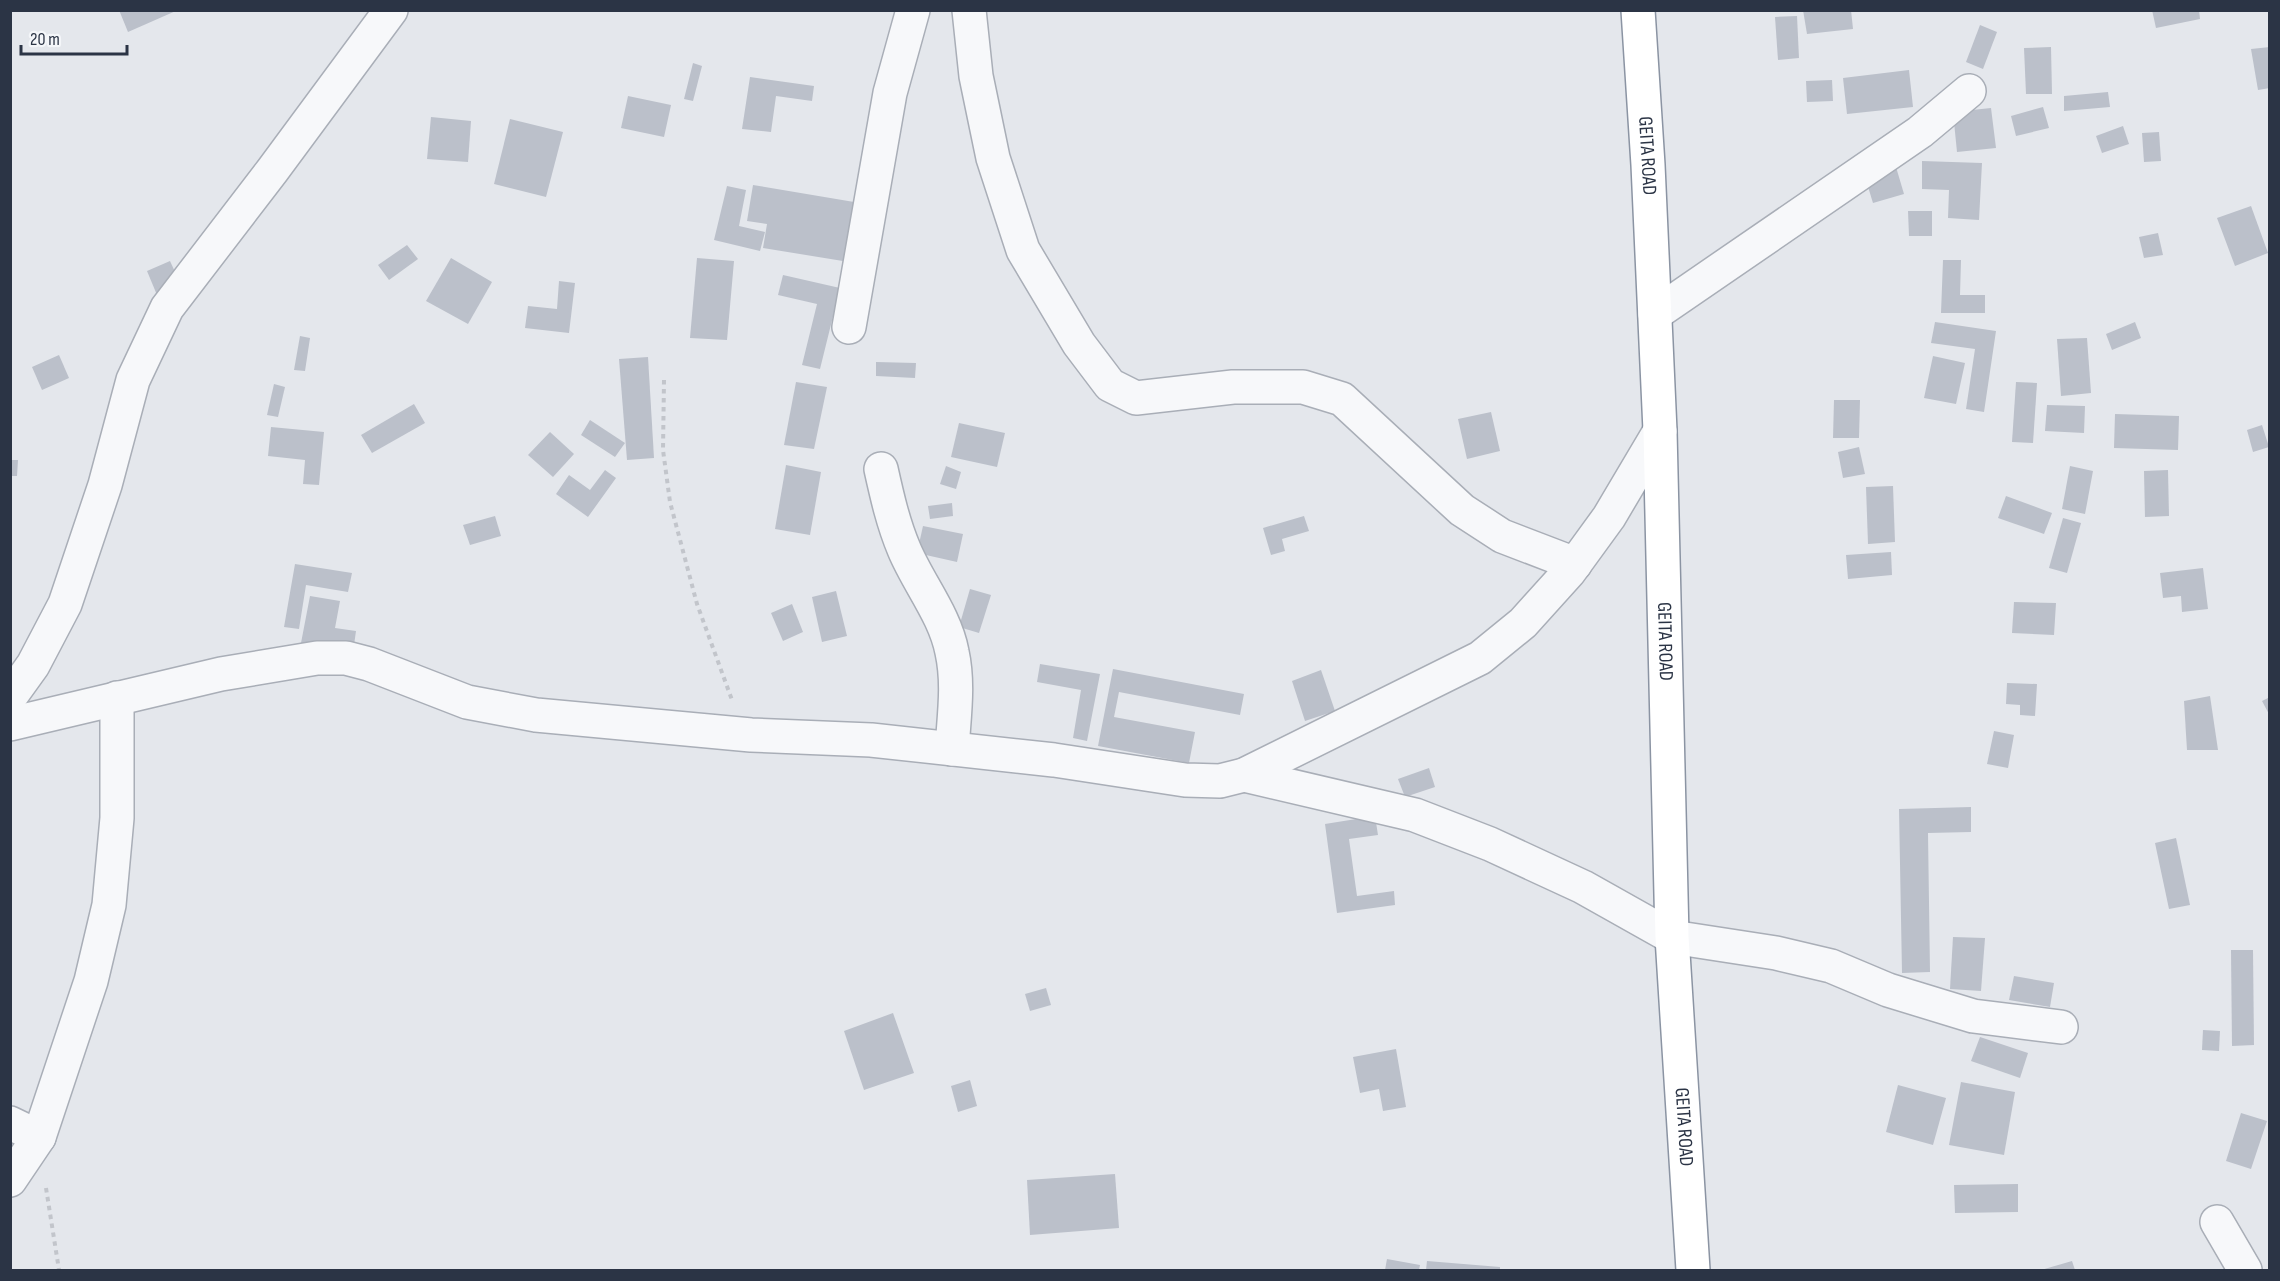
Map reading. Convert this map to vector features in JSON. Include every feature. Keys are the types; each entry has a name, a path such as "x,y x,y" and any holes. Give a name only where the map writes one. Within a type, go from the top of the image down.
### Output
{"highway":[{"name":"GEITA ROAD","path":"1638,10 1648,165 1660,431 1672,937 1693,1270"}],"street":[{"path":"10,697 33,665 64,604 105,485 133,380 167,308 391,10"},
{"path":"849,327 890,93 913,10"},
{"path":"969,10 976,76 993,158 1023,250 1079,344 1110,385 1136,398 1233,387 1303,387 1342,399 1462,510 1502,536 1575,564"},
{"path":"1655,314 1920,132 1969,91"},
{"path":"10,724 221,674 317,658 346,658 369,664 467,702 536,715 744,734 872,740 1054,760 1185,780 1220,781 1244,776 1296,748 1409,696 1480,658 1523,622 1575,564 1609,517 1660,431"},
{"path":"881,469 892,515 904,549 939,616 952,651 956,689 952,748"},
{"path":"10,1180 25,1130 91,981 109,905 117,818 117,698"},
{"path":"1244,776 1414,815 1490,844 1583,887 1672,937 1776,953 1831,966 1888,990 1973,1016 2061,1027"},
{"path":"2217,1222 2245,1270"}],"path":[{"path":"664,380 663,450 670,502 697,604 744,734"},
{"path":"25,1130 59,1270"}],"building":[{"path":"119,10 178,10 128,32"},
{"path":"1803,10 1851,10 1853,29 1807,34"},
{"path":"2152,10 2199,10 2200,19 2156,28"},
{"path":"1797,16 1799,58 1778,60 1775,17"},
{"path":"1980,25 1997,32 1983,69 1966,62"},
{"path":"2051,47 2052,94 2026,94 2024,48"},
{"path":"2270,47 2270,88 2258,90 2251,49"},
{"path":"693,63 702,66 693,101 684,99"},
{"path":"1909,70 1913,107 1847,114 1843,78"},
{"path":"750,77 814,86 812,101 776,96 771,132 742,129"},
{"path":"1832,80 1833,101 1807,102 1806,81"},
{"path":"2108,92 2110,107 2064,111 2064,96"},
{"path":"628,96 671,105 664,137 621,128"},
{"path":"2043,107 2049,128 2016,136 2011,116"},
{"path":"1991,108 1996,148 1957,152 1953,112"},
{"path":"431,117 471,121 468,162 427,159"},
{"path":"510,119 563,132 546,197 494,184"},
{"path":"2123,126 2129,144 2102,153 2096,136"},
{"path":"2159,132 2161,161 2144,162 2142,133"},
{"path":"1922,161 1982,163 1979,220 1948,218 1949,190 1922,189"},
{"path":"1896,167 1904,194 1873,203 1865,177"},
{"path":"753,185 860,203 849,262 763,248 767,224 747,221"},
{"path":"727,186 746,190 739,226 765,232 760,251 714,240"},
{"path":"2251,206 2268,253 2235,266 2217,218"},
{"path":"1908,211 1932,211 1932,236 1909,236"},
{"path":"2158,233 2163,255 2144,258 2139,237"},
{"path":"407,245 418,259 389,280 378,265"},
{"path":"451,258 492,282 468,324 426,301"},
{"path":"697,258 734,261 727,340 690,338"},
{"path":"1943,260 1961,260 1960,295 1985,295 1985,313 1941,313"},
{"path":"170,261 181,285 157,295 147,271"},
{"path":"783,275 840,288 820,369 802,365 817,304 778,295"},
{"path":"559,281 575,283 569,333 525,328 528,306 557,309"},
{"path":"1935,322 1996,331 1984,412 1966,409 1975,349 1931,343"},
{"path":"2135,322 2141,338 2112,350 2106,334"},
{"path":"300,336 310,338 305,371 294,370"},
{"path":"2087,338 2091,393 2061,396 2057,339"},
{"path":"59,355 69,378 42,390 32,367"},
{"path":"1933,356 1965,363 1956,404 1924,398"},
{"path":"648,357 654,458 627,460 619,359"},
{"path":"876,362 916,363 915,378 876,376"},
{"path":"796,382 827,387 814,449 784,445"},
{"path":"2016,382 2037,383 2033,443 2012,442"},
{"path":"274,384 285,387 278,417 267,415"},
{"path":"1834,400 1860,400 1859,438 1833,438"},
{"path":"414,404 425,423 372,453 361,435"},
{"path":"2047,405 2085,406 2084,433 2045,431"},
{"path":"1491,412 1500,451 1467,459 1458,419"},
{"path":"2115,414 2179,416 2178,450 2114,448"},
{"path":"590,420 625,443 615,457 581,435"},
{"path":"959,423 1005,433 997,467 951,457"},
{"path":"2262,425 2269,447 2253,452 2247,430"},
{"path":"271,427 324,432 319,485 303,484 305,460 268,456"},
{"path":"550,432 574,454 553,477 528,455"},
{"path":"1859,447 1865,474 1843,478 1838,452"},
{"path":"10,460 18,460 17,476 10,476"},
{"path":"786,465 821,472 810,535 775,529"},
{"path":"946,466 961,472 956,489 940,484"},
{"path":"2070,466 2093,471 2085,514 2062,509"},
{"path":"605,470 616,478 588,517 556,494 569,475 590,490"},
{"path":"2168,470 2169,516 2145,517 2144,471"},
{"path":"1893,486 1895,542 1868,544 1866,487"},
{"path":"2006,496 2052,513 2044,534 1998,518"},
{"path":"952,503 953,516 930,519 928,506"},
{"path":"495,516 501,536 470,545 463,525"},
{"path":"1304,516 1309,531 1282,539 1285,551 1271,555 1263,528"},
{"path":"2063,518 2081,523 2067,573 2049,568"},
{"path":"923,526 963,534 957,562 917,553"},
{"path":"1891,552 1892,575 1848,579 1846,555"},
{"path":"295,564 352,573 348,592 306,585 299,629 284,627"},
{"path":"2203,568 2208,609 2182,612 2181,596 2163,598 2160,573"},
{"path":"970,589 991,595 979,633 959,627"},
{"path":"836,591 847,636 822,642 812,597"},
{"path":"310,596 340,601 335,628 356,631 353,652 301,643"},
{"path":"2014,602 2056,603 2054,635 2012,633"},
{"path":"792,604 803,632 783,641 771,613"},
{"path":"1040,664 1100,674 1087,741 1073,738 1081,690 1037,682"},
{"path":"1113,669 1244,694 1240,715 1119,692 1114,717 1195,732 1189,763 1098,746"},
{"path":"1321,670 1335,711 1305,721 1292,681"},
{"path":"2007,683 2037,684 2035,716 2020,715 2020,705 2006,704"},
{"path":"2210,696 2218,750 2187,750 2184,701"},
{"path":"2270,697 2270,716 2262,701"},
{"path":"1994,731 2014,735 2008,768 1987,764"},
{"path":"1429,768 1435,787 1405,797 1398,779"},
{"path":"1971,807 1971,832 1928,833 1930,972 1902,973 1899,809"},
{"path":"1375,816 1378,835 1349,839 1357,896 1394,891 1395,905 1337,913 1325,824"},
{"path":"2176,838 2190,905 2169,909 2155,843"},
{"path":"1953,937 1985,938 1981,991 1950,989"},
{"path":"2231,950 2253,950 2254,1045 2232,1046"},
{"path":"2014,976 2054,983 2050,1007 2009,1000"},
{"path":"1046,988 1051,1005 1030,1011 1025,994"},
{"path":"893,1013 914,1073 864,1090 844,1031"},
{"path":"2203,1030 2220,1031 2219,1051 2202,1050"},
{"path":"1980,1037 2028,1053 2020,1078 1971,1061"},
{"path":"1396,1049 1406,1107 1383,1111 1379,1089 1360,1093 1353,1057"},
{"path":"970,1080 977,1106 958,1112 951,1086"},
{"path":"1961,1082 2015,1092 2004,1155 1949,1145"},
{"path":"1898,1085 1946,1098 1933,1145 1886,1132"},
{"path":"2241,1113 2267,1121 2251,1169 2226,1161"},
{"path":"1115,1174 1119,1228 1030,1235 1027,1180"},
{"path":"2018,1184 2018,1212 1955,1213 1954,1185"},
{"path":"1387,1259 1420,1265 1419,1270 1385,1270"},
{"path":"1427,1261 1500,1267 1500,1270 1426,1270"},
{"path":"2072,1261 2075,1270 2041,1270"}]}
